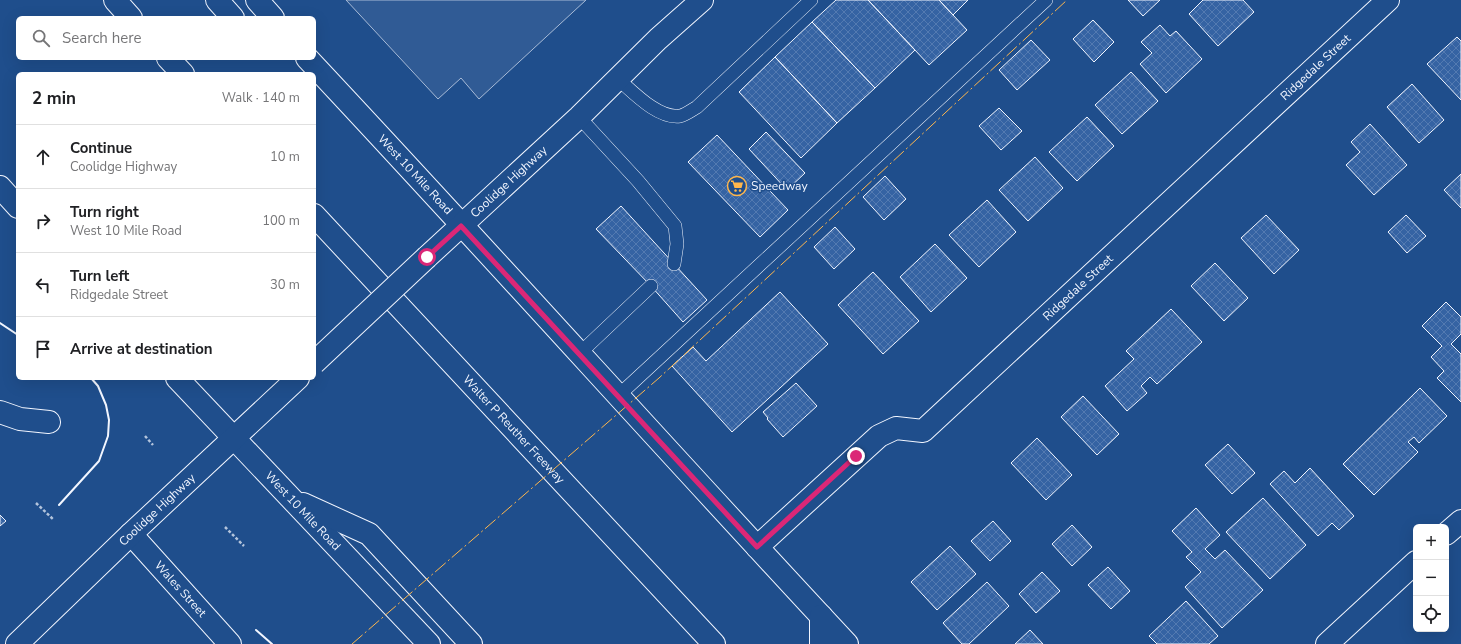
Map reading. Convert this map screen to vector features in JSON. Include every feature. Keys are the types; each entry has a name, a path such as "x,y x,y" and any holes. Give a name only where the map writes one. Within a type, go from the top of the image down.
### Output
{"main road":[{"path":"114,0 129,16"},
{"path":"217,0 232,16"},
{"path":"257,0 270,16"},
{"name":"Coolidge Highway","path":"316,361 579,116 658,39 702,0"},
{"name":"Ridgedale Street","path":"757,547 879,436 896,428 923,431 1388,0"},
{"path":"170,60 181,72"},
{"name":"West 10 Mile Road","path":"309,60 847,644"},
{"path":"0,187 16,205"},
{"name":"Walter P Reuther Freeway","path":"316,217 714,644"},
{"name":"West 10 Mile Road","path":"179,380 295,500 429,644"},
{"name":"Coolidge Highway","path":"17,644 131,534 296,380"},
{"path":"0,412 20,419 49,422"},
{"path":"295,500 369,534 471,644"},
{"path":"1449,531 1461,520"},
{"name":"Wales Street","path":"131,534 230,644"},
{"path":"1328,644 1413,565"},
{"path":"821,616 821,644"}],"lane":[{"path":"618,79 664,115 681,116 697,107 810,0"},
{"path":"618,396 1046,0"},
{"path":"579,116 638,181 675,226 677,244 674,264"},
{"path":"579,354 651,286"}],"path":[{"path":"145,436 153,445"},
{"path":"36,503 54,520"},
{"path":"225,526 244,546"}],"shaded area":[{"path":"346,0 586,0 479,99 461,78 438,99"}],"building":[{"path":"836,0 868,0 915,50 875,88 812,22"},
{"path":"868,0 939,0 967,30 929,65"},
{"path":"939,0 968,0 953,15"},
{"path":"1128,0 1160,0 1143,16"},
{"path":"1203,0 1243,0 1254,12 1218,46 1189,14"},
{"path":"1093,20 1114,42 1094,62 1073,39"},
{"path":"812,22 875,88 837,123 775,57"},
{"path":"1160,25 1170,36 1176,31 1202,59 1166,93 1140,64 1152,53 1141,42"},
{"path":"1457,37 1461,41 1461,100 1427,64"},
{"path":"1031,40 1050,60 1017,90 999,70"},
{"path":"775,57 837,123 801,158 739,92"},
{"path":"1131,72 1158,101 1122,134 1095,105"},
{"path":"1412,84 1444,120 1419,143 1387,107"},
{"path":"999,108 1022,131 1001,150 979,126"},
{"path":"1087,117 1114,146 1077,181 1049,152"},
{"path":"1370,124 1407,165 1374,195 1346,165 1360,152 1351,142"},
{"path":"766,132 805,173 787,190 749,149"},
{"path":"717,135 788,210 760,237 688,162"},
{"path":"1035,157 1063,188 1028,221 999,190"},
{"path":"1461,174 1461,208 1444,190"},
{"path":"885,176 906,199 884,220 863,197"},
{"path":"987,200 1016,232 979,267 949,235"},
{"path":"621,206 707,300 683,322 651,286 596,229"},
{"path":"1266,215 1299,250 1274,274 1241,238"},
{"path":"1406,215 1426,236 1407,253 1388,232"},
{"path":"835,227 855,249 834,269 814,247"},
{"path":"935,244 967,278 931,312 900,277"},
{"path":"1215,263 1248,298 1224,321 1191,286"},
{"path":"873,272 919,321 883,354 838,305"},
{"path":"780,292 828,344 732,432 672,366 693,347 706,361"},
{"path":"1446,302 1461,317 1461,334 1451,344 1461,354 1461,402 1437,378 1444,371 1431,357 1442,346 1422,326"},
{"path":"1171,309 1202,342 1157,384 1150,377 1141,386 1147,393 1127,411 1105,386 1134,359 1126,351"},
{"path":"796,383 817,406 783,437 767,419 768,418 763,412"},
{"path":"1420,388 1447,416 1419,443 1414,437 1408,442 1418,452 1374,495 1343,464"},
{"path":"1083,396 1119,434 1097,455 1061,417"},
{"path":"1037,438 1072,475 1046,500 1011,463"},
{"path":"1228,444 1255,473 1232,494 1205,465"},
{"path":"1310,468 1354,516 1339,530 1332,523 1318,536 1270,484 1284,471 1295,483"},
{"path":"1263,498 1306,545 1270,579 1226,532"},
{"path":"1196,508 1220,535 1205,549 1215,559 1225,550 1263,590 1222,628 1185,587 1201,572 1186,557 1192,552 1172,531"},
{"path":"0,515 6,521 0,526"},
{"path":"993,521 1011,541 990,561 971,541"},
{"path":"1072,525 1092,547 1072,566 1052,544"},
{"path":"950,546 976,574 937,610 911,582"},
{"path":"1108,567 1130,591 1111,609 1088,585"},
{"path":"1042,572 1060,591 1036,613 1019,594"},
{"path":"987,582 1009,606 969,644 962,644 943,623"},
{"path":"1186,601 1218,636 1209,644 1157,644 1149,636"},
{"path":"1030,630 1043,644 1015,644"}],"wall":[{"path":"0,323 16,334"},
{"path":"59,505 99,461 108,436 109,420 106,405 98,386 93,380"},
{"path":"256,630 272,644"}],"power":[{"path":"352,644 659,378 1067,0"}],"place":[{"name":"Speedway","path":"737,186"}],"route":[{"path":"427,257 461,226 757,547 856,456"}]}
